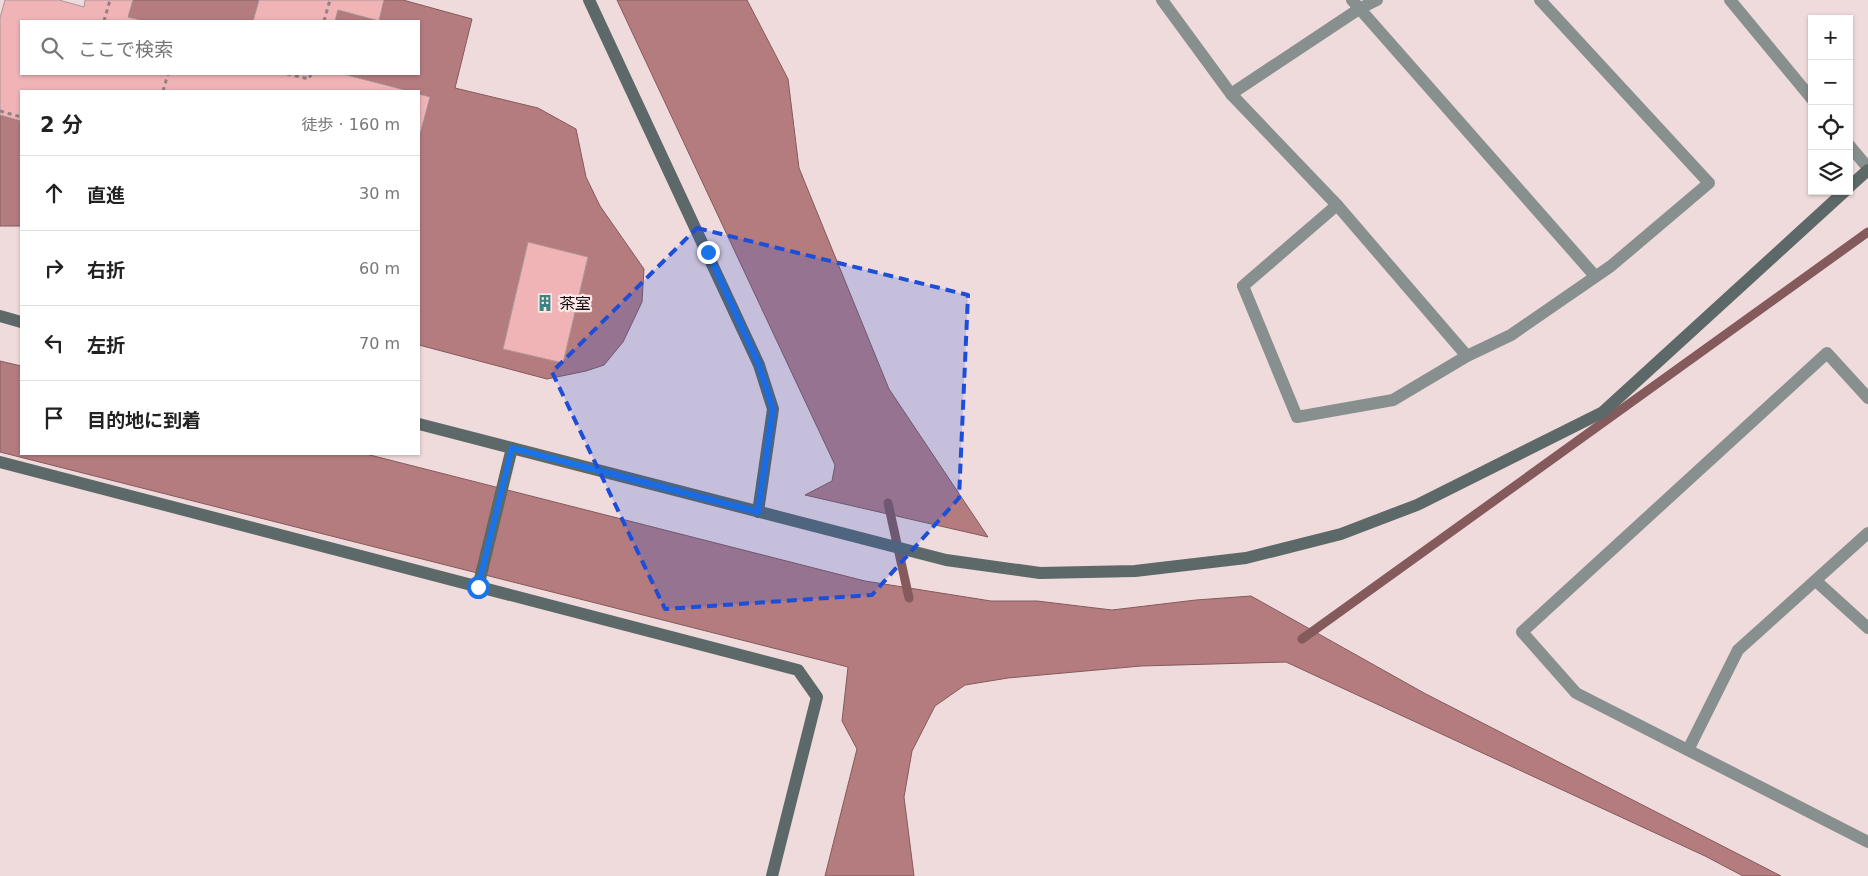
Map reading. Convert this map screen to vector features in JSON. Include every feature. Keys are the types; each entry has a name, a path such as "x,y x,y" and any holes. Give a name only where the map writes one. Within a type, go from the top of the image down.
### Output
{"street":[{"path":"589,0 759,365 773,409 758,512"},
{"path":"1162,0 1231,94 1337,205 1467,356"},
{"path":"1231,94 1355,5 1376,0"},
{"path":"1337,205 1243,286 1297,417 1392,400 1467,356 1511,334 1611,266 1709,183 1540,0"},
{"path":"1730,0 1808,94"},
{"path":"1355,5 1595,276"},
{"path":"1853,150 1868,169 1853,183"},
{"path":"420,424 946,560 1040,573 1135,571 1246,558 1341,534 1417,505 1603,412 1841,195"},
{"path":"0,316 20,322"},
{"path":"1868,398 1827,353 1522,632 1576,693 1868,842"},
{"path":"478,587 512,448"},
{"path":"0,462 798,670 817,697 772,876"},
{"path":"1688,750 1738,650 1868,533"},
{"path":"1816,581 1868,628"}],"path":[{"path":"104,20 110,0"},
{"path":"324,20 330,0"},
{"path":"163,90 168,75"},
{"path":"291,75 309,79 311,75"},
{"path":"0,111 20,117"}],"highlighted area":[{"path":"697,228 968,295 959,498 872,595 665,609 552,372"}],"shaded area":[{"path":"133,0 259,0 253,20 141,20 128,17"},
{"path":"384,0 403,0 472,19 455,88 538,108 576,129 586,177 600,206 644,269 642,302 623,342 604,365 586,371 547,379 420,345 420,134 430,97 420,94 420,90 405,90 347,75 420,75 420,20 379,20"},
{"path":"617,0 747,0 788,79 799,168 889,389 988,537 805,495 832,481 835,465"},
{"path":"338,10 375,20 335,20"},
{"path":"0,115 20,121 20,226 0,226"},
{"path":"0,361 20,366 20,455 370,455 865,581 991,601 1037,601 1112,610 1196,600 1251,596 1424,693 1781,876 1743,876 1705,856 1286,662 1141,666 1008,678 965,685 935,706 912,751 904,797 914,876 825,876 857,749 842,721 848,667 0,452"}],"building":[{"path":"5,0 59,0 84,7 85,0 133,0 128,17 141,20 20,20 20,75 347,75 405,90 20,90 20,121 0,115 0,18"},
{"path":"259,0 384,0 379,20 338,10 335,20 253,20"},
{"path":"420,94 430,97 420,134"},
{"name":"茶室","path":"528,242 588,257 563,363 503,349"}],"waterway":[{"path":"1302,639 1868,232"},
{"path":"888,503 909,598"}],"place":[{"name":"茶室","path":"545,303"}],"route":[{"path":"478,587 512,448 758,512 773,409 759,365 708,252"}]}
